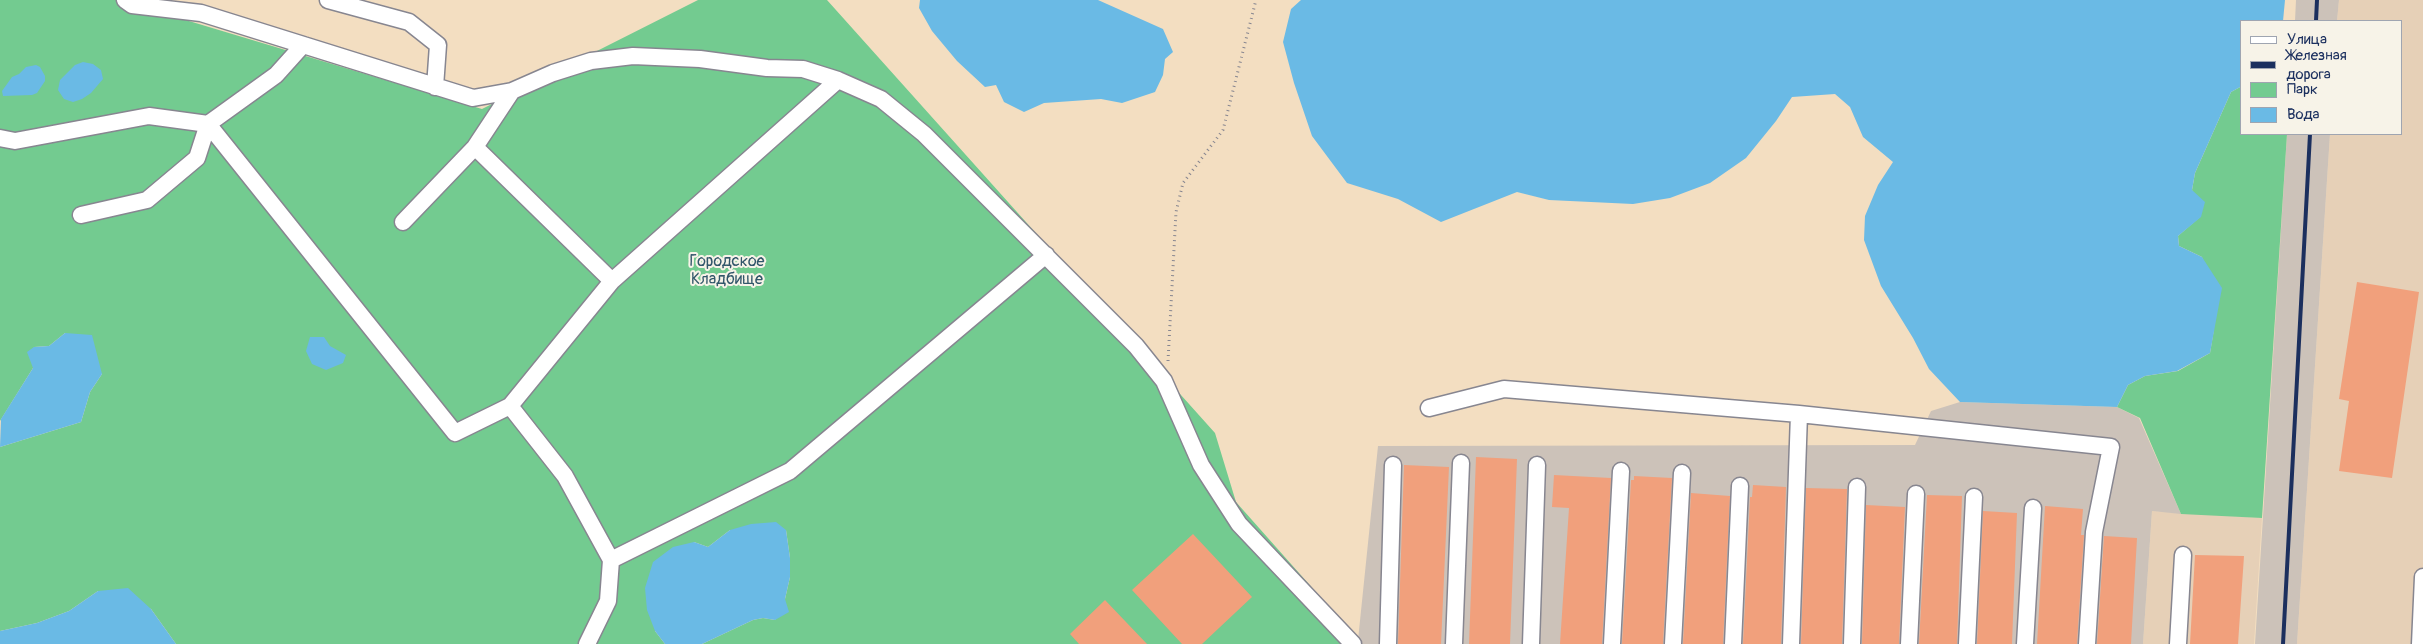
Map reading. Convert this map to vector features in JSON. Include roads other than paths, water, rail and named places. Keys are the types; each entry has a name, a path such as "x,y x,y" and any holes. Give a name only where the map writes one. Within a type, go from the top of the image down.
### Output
{"lane":[{"path":"125,0 132,4 201,13 473,98 512,91 553,73 591,61 633,56 700,59 767,68 804,69 838,80 881,99 924,134 1136,346 1164,381 1201,465 1239,524 1353,644"},
{"path":"328,0 409,22 438,46 435,86"},
{"path":"81,215 147,200 197,158 208,124 276,75 302,45"},
{"path":"0,138 15,141 149,116 208,124 455,433 510,406 612,281 838,80"},
{"path":"403,222 474,147 512,91"},
{"path":"474,147 612,281"},
{"path":"611,560 790,471 1046,255"},
{"path":"1429,408 1504,389 1799,414 2111,447 2094,532 2087,644"},
{"path":"510,406 565,476 611,560 608,600 587,644"},
{"path":"1792,644 1799,414"},
{"path":"1454,644 1461,463"},
{"path":"1388,644 1393,464"},
{"path":"1531,644 1537,465"},
{"path":"1612,644 1622,471"},
{"path":"1673,644 1682,473"},
{"path":"1733,644 1740,486"},
{"path":"1852,644 1857,487"},
{"path":"1909,644 1916,494"},
{"path":"1967,644 1974,497"},
{"path":"2024,644 2033,508"},
{"path":"2178,644 2183,555"},
{"path":"2420,644 2423,577"}],"water":[{"path":"920,0 1098,0 1163,29 1173,52 1165,59 1163,75 1155,92 1122,103 1101,99 1044,103 1024,112 1004,102 996,85 985,87 957,61 932,31 919,8"},
{"path":"1301,0 2285,0 2283,20 2240,20 2240,87 2231,92 2195,173 2192,190 2205,202 2201,217 2178,236 2179,246 2202,257 2222,288 2210,353 2177,371 2145,376 2128,385 2117,407 1960,402 1929,369 1913,338 1881,286 1864,240 1865,216 1878,185 1893,162 1863,137 1850,107 1835,94 1792,97 1776,121 1746,158 1710,183 1670,198 1633,204 1549,200 1517,192 1441,222 1398,199 1347,183 1312,136 1294,83 1283,42 1291,9"},
{"path":"83,62 93,64 101,70 103,79 91,93 82,99 73,102 64,99 58,90 60,80 75,65"},
{"path":"36,65 40,67 45,76 45,81 37,93 32,95 3,96 2,91 12,77 19,74 26,67"},
{"path":"65,333 92,335 102,374 90,392 81,422 0,447 1,419 33,368 27,352 34,347 49,346"},
{"path":"310,337 324,337 330,346 346,355 343,363 326,370 312,364 306,351"},
{"path":"776,522 786,530 790,558 790,577 785,599 789,612 775,620 763,618 753,620 702,644 665,644 655,631 647,610 645,588 653,562 673,547 694,542 708,547 730,530 751,524"},
{"path":"128,588 151,609 176,644 0,644 0,631 37,623 69,611 98,591"}],"railway":[{"path":"2316,20 2317,0"},
{"path":"2283,644 2310,135"}],"park label":[{"name":"Городское Кладбище","path":"727,271"}]}
